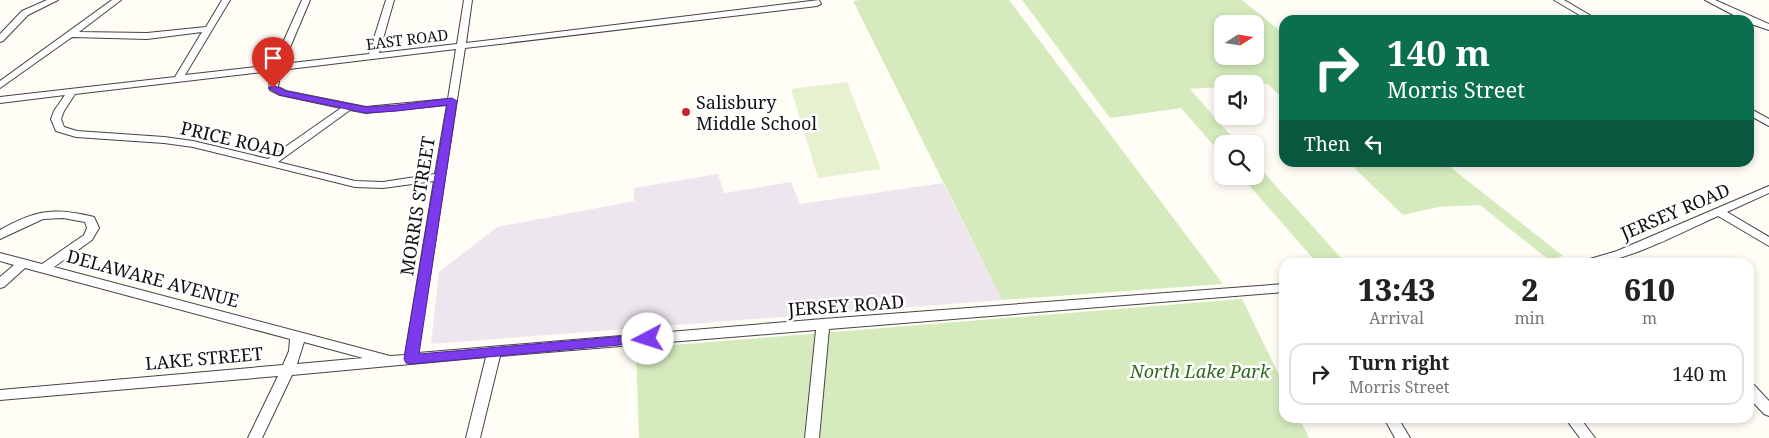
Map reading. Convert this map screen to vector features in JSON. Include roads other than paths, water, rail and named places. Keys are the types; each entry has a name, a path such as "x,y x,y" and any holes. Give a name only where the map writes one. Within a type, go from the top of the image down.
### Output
{"street":[{"path":"0,39 25,13 54,0"},
{"path":"0,85 117,0"},
{"path":"178,80 226,0"},
{"path":"306,0 276,69 272,83 273,88 283,93 348,107 380,110 452,101"},
{"path":"373,57 390,0"},
{"name":"MORRIS STREET","path":"411,359 468,0"},
{"path":"1558,0 1585,15"},
{"path":"1709,0 1740,15"},
{"name":"EAST ROAD","path":"0,100 276,69 816,2"},
{"path":"1754,22 1769,26"},
{"path":"71,34 147,36 209,29"},
{"name":"PRICE ROAD","path":"72,92 56,119 57,126 66,131 180,142 270,163 339,182 367,186 440,178"},
{"path":"270,163 348,107"},
{"path":"1754,114 1769,123"},
{"name":"JERSEY ROAD","path":"1625,258 1769,189"},
{"path":"0,235 23,222 45,213 56,212 90,220 93,228 88,237 45,268"},
{"path":"1720,212 1769,242"},
{"name":"DELAWARE AVENUE","path":"0,257 392,361"},
{"path":"0,284 23,263"},
{"name":"JERSEY ROAD","path":"411,359 1279,288"},
{"path":"812,438 823,324"},
{"path":"255,438 296,351 298,343 296,335"},
{"path":"473,438 494,352"},
{"name":"LAKE STREET","path":"0,395 411,359"},
{"path":"1754,394 1769,410"},
{"path":"1394,423 1403,438"},
{"path":"1576,423 1588,438"}],"place":[{"name":"Salisbury Middle School","path":"686,112"}],"park label":[{"name":"North Lake Park","path":"1200,371"}]}
